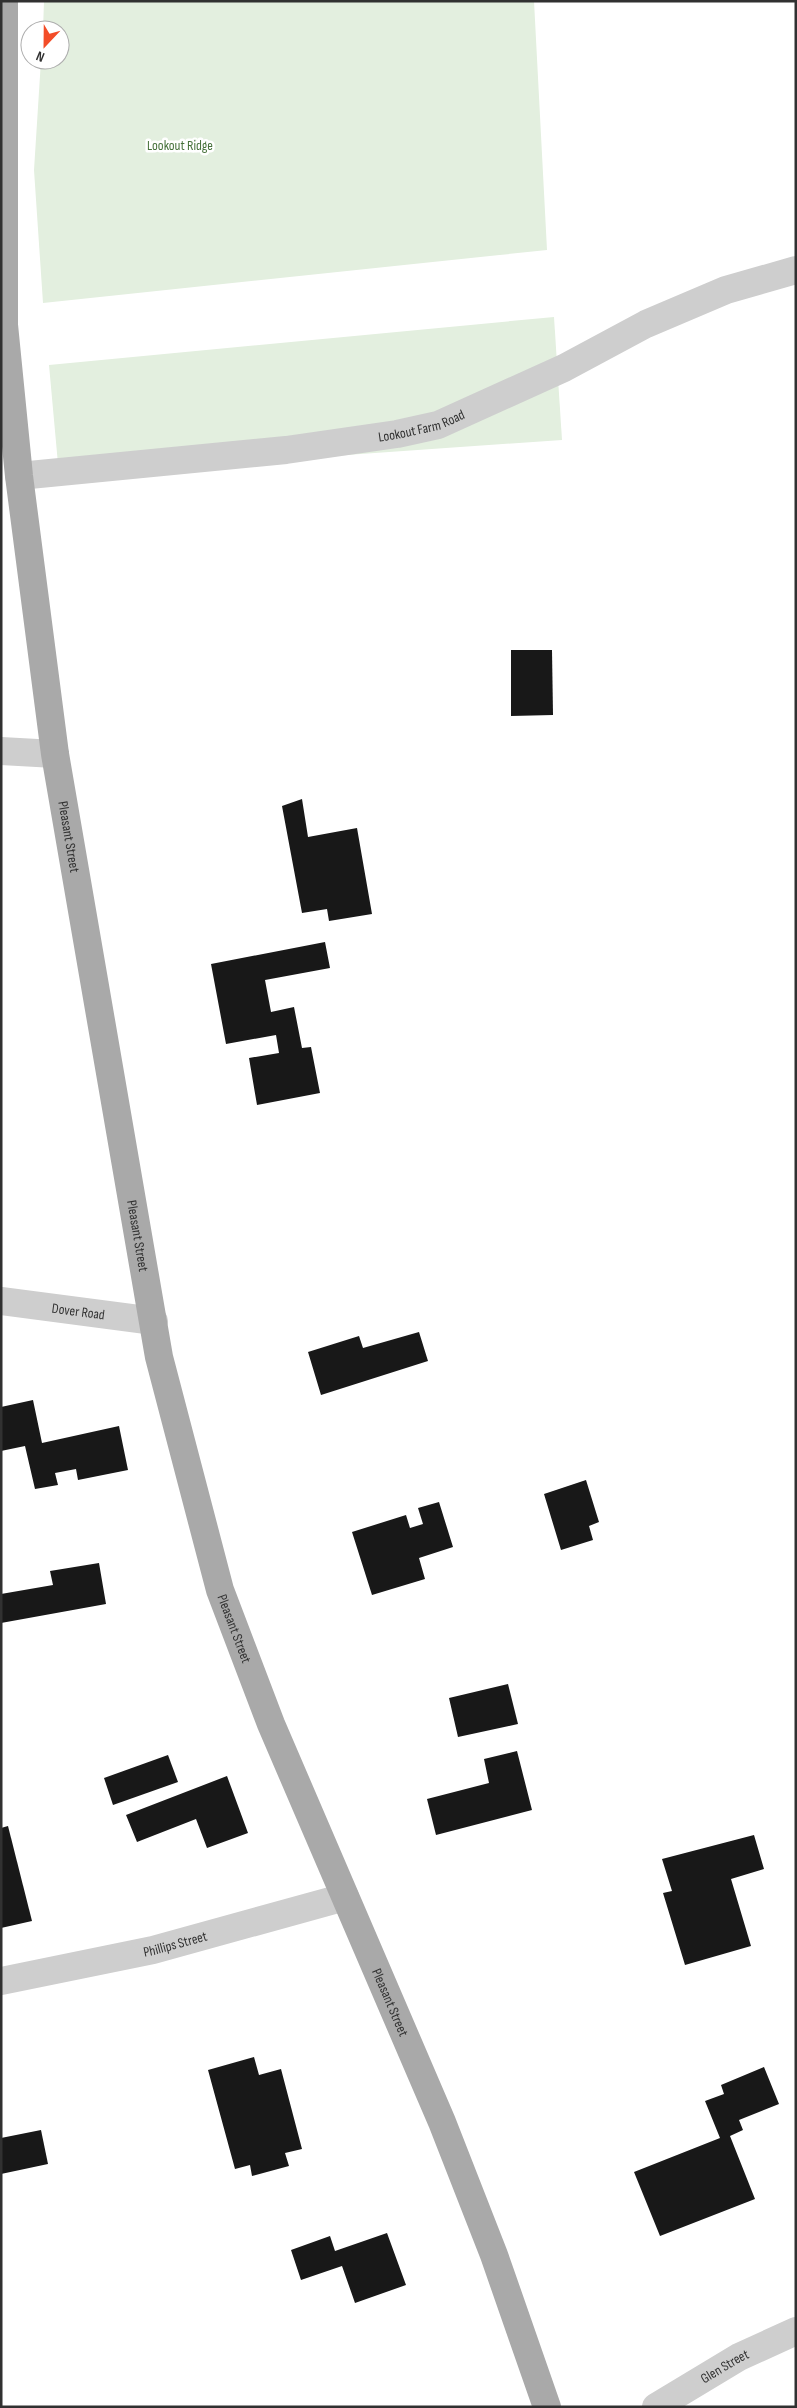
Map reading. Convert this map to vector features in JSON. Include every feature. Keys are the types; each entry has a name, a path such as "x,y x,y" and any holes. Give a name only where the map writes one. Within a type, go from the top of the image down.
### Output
{"main road":[{"name":"Pleasant Street","path":"4,1 4,325 19,476 55,754 159,1356 220,1590 271,1724 442,2122 494,2255 547,2407"}],"street":[{"name":"Lookout Farm Road","path":"19,476 286,450 397,434 438,425 564,368 646,324 726,290 796,270"},
{"path":"1,751 55,754"},
{"name":"Dover Road","path":"1,1301 154,1321"},
{"name":"Phillips Street","path":"1,1981 153,1950 345,1897"},
{"name":"Glen Street","path":"656,2407 740,2357 796,2331"}],"green space":[{"name":"Lookout Ridge","path":"44,1 534,1 547,250 43,303 34,170 40,70 70,70 70,20 43,20"},
{"path":"554,317 562,440 59,475 49,365"}],"building":[{"path":"511,650 552,650 553,715 511,716"},
{"path":"302,799 308,837 357,828 372,914 329,921 327,909 302,913 282,806"},
{"path":"325,942 330,968 265,980 271,1012 294,1007 302,1048 311,1047 320,1093 257,1105 249,1058 279,1053 276,1035 226,1044 211,964"},
{"path":"419,1332 428,1361 321,1395 308,1352 359,1336 363,1348"},
{"path":"33,1400 42,1443 119,1426 128,1470 78,1480 76,1469 55,1473 58,1485 35,1489 25,1446 1,1451 1,1407"},
{"path":"586,1480 599,1522 589,1526 593,1540 561,1550 544,1494"},
{"path":"439,1502 453,1547 419,1558 425,1579 372,1595 352,1532 406,1515 410,1528 423,1524 418,1508"},
{"path":"99,1563 106,1604 1,1623 1,1594 53,1585 50,1571"},
{"path":"508,1684 518,1724 458,1737 449,1698"},
{"path":"517,1751 532,1810 436,1835 427,1799 489,1783 484,1759"},
{"path":"168,1755 178,1782 113,1805 104,1778"},
{"path":"227,1776 248,1833 207,1848 196,1819 137,1842 126,1815"},
{"path":"8,1826 32,1921 1,1928 1,1828"},
{"path":"754,1835 764,1869 731,1879 751,1946 685,1965 663,1893 672,1891 662,1859"},
{"path":"254,2057 259,2075 281,2069 302,2149 285,2153 289,2166 252,2176 250,2165 235,2169 208,2070"},
{"path":"764,2067 779,2104 739,2120 743,2130 730,2136 755,2199 660,2236 634,2172 720,2138 705,2101 724,2094 721,2085"},
{"path":"41,2130 48,2164 1,2174 1,2138"},
{"path":"387,2233 406,2285 355,2303 342,2266 301,2280 291,2250 330,2236 335,2251"}]}
